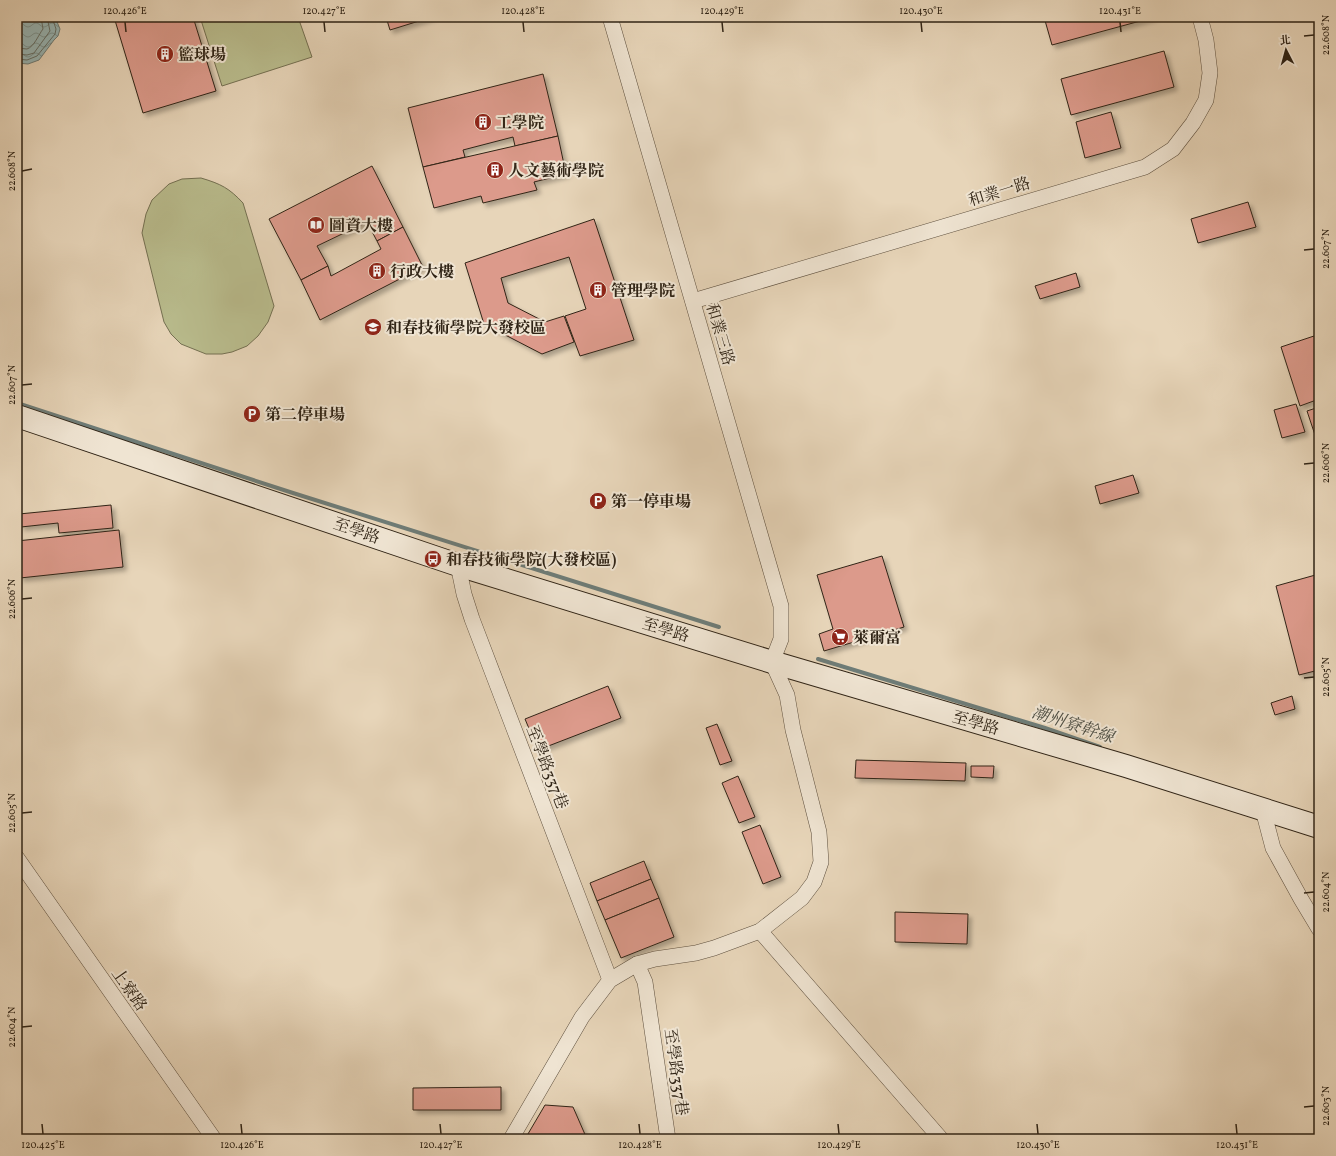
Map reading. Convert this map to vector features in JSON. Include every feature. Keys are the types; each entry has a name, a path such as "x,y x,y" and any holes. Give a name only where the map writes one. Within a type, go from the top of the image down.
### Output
{"street":[{"name":"和業三路","path":"610,17 781,606 781,639 772,662"},
{"name":"和業一路","path":"693,301 1144,167 1173,149 1193,124 1206,100 1210,73 1206,40 1200,17"},
{"name":"至學路","path":"17,416 458,565 772,662 1126,766 1319,827"},
{"name":"至學路337巷","path":"458,565 464,594 472,619 610,980"},
{"path":"511,1139 582,1017 610,980 637,964 655,959 702,951 760,931 802,898 814,882 821,862 819,832 793,730 787,695 772,662"},
{"path":"1263,810 1273,848 1319,929"},
{"name":"上寮路","path":"17,858 214,1139"},
{"path":"760,931 941,1139"},
{"name":"至學路337巷","path":"637,964 645,982 668,1139"}],"green space":[{"path":"200,17 298,17 312,57 222,86"},
{"path":"201,178 224,187 243,203 274,306 268,322 258,336 247,346 222,354 206,354 181,344 171,334 164,322 142,233 146,214 152,200 169,184 182,179"}],"water":[{"path":"17,17 55,17 60,29 58,36 39,60 28,64 17,63"}],"building":[{"name":"籃球場","path":"114,17 193,17 216,91 143,113"},
{"path":"386,17 432,17 390,30"},
{"path":"1044,17 1155,17 1052,45"},
{"path":"1164,51 1174,87 1071,115 1061,79"},
{"name":"工學院","path":"543,74 558,136 515,146 513,137 463,150 465,157 423,167 408,108"},
{"path":"1111,112 1121,148 1085,158 1076,122"},
{"name":"人文藝術學院","path":"558,136 566,174 534,182 537,190 483,203 481,196 434,208 423,167"},
{"name":"圖資大樓","path":"372,166 403,227 377,241 367,222 317,246 328,266 301,280 269,219"},
{"path":"1248,202 1256,227 1198,243 1191,219"},
{"name":"管理學院","path":"594,219 634,340 580,356 565,316 586,309 569,257 501,278 508,303 545,322 564,316 574,342 542,354 484,324 465,263"},
{"name":"行政大樓","path":"403,227 423,267 320,320 301,280 328,266 331,276 381,249 377,241"},
{"path":"1076,273 1080,287 1040,299 1035,286"},
{"path":"1314,336 1319,352 1319,399 1300,406 1281,347"},
{"path":"1296,404 1305,432 1282,438 1274,410"},
{"path":"1319,407 1319,433 1315,435 1307,411"},
{"path":"1133,475 1139,493 1100,504 1095,486"},
{"path":"111,505 113,528 59,533 58,523 21,527 19,514"},
{"path":"119,530 123,567 20,578 17,541"},
{"path":"882,556 904,627 824,651 819,634 833,629 817,575"},
{"path":"1319,574 1319,670 1299,675 1276,586"},
{"path":"608,686 621,718 538,750 525,719"},
{"path":"1292,696 1295,709 1275,715 1271,703"},
{"path":"717,724 732,761 720,765 706,728"},
{"path":"856,760 966,763 965,781 855,778"},
{"path":"971,766 994,766 993,778 971,777"},
{"path":"738,776 755,817 739,823 722,783"},
{"path":"760,825 781,877 763,884 742,832"},
{"path":"644,861 651,879 597,901 590,883"},
{"path":"651,879 659,898 605,920 597,901"},
{"path":"659,898 674,937 621,958 605,920"},
{"path":"895,912 968,914 967,944 895,942"},
{"path":"501,1087 501,1110 413,1110 413,1088"},
{"path":"545,1105 573,1107 587,1139 525,1139"}],"waterway":[{"path":"17,403 293,493 719,627"},
{"name":"潮州寮幹線","path":"818,659 1045,728 1100,747"}],"place":[{"name":"籃球場","path":"165,54"},
{"name":"工學院","path":"483,122"},
{"name":"人文藝術學院","path":"495,170"},
{"name":"圖資大樓","path":"316,225"},
{"name":"行政大樓","path":"377,271"},
{"name":"管理學院","path":"598,290"},
{"name":"和春技術學院大發校區","path":"373,327"},
{"name":"第二停車場","path":"252,414"},
{"name":"第一停車場","path":"598,501"},
{"name":"和春技術學院(大發校區)","path":"433,559"},
{"name":"萊爾富","path":"840,637"}]}
